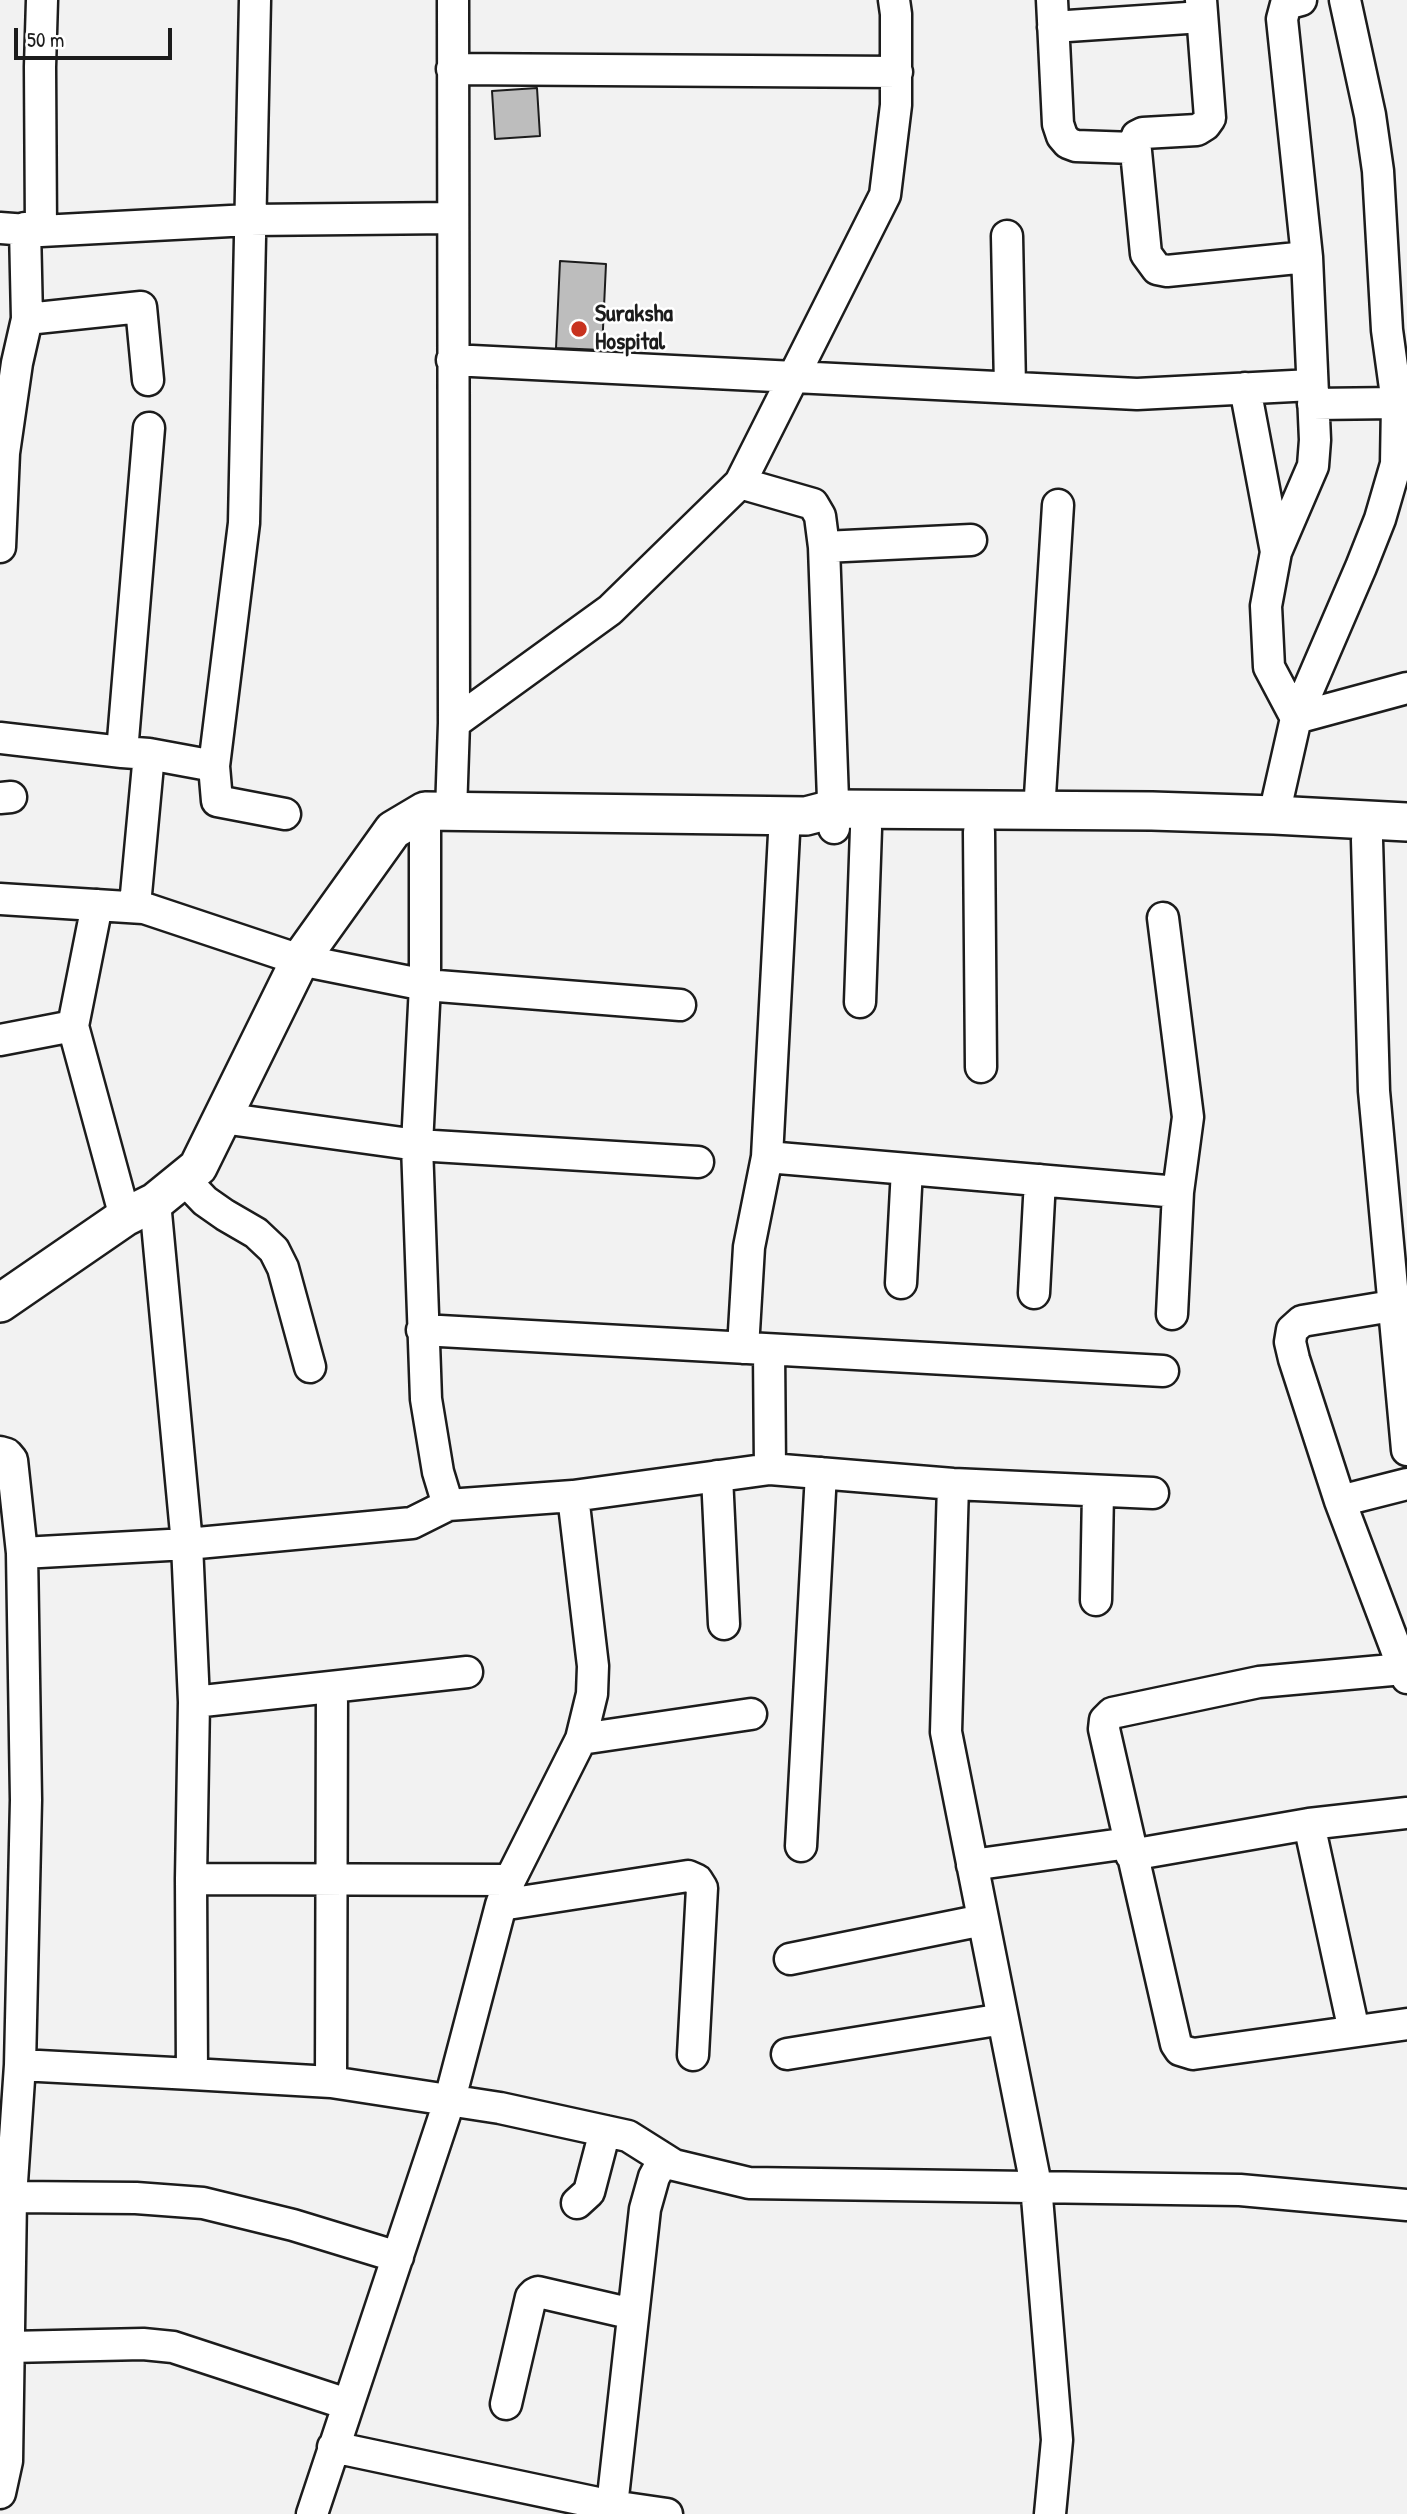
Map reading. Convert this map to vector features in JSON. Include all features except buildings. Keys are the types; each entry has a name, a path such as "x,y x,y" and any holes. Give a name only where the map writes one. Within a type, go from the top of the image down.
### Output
{"main road":[{"path":"0,1303 140,1210 198,1167 300,960 393,830 438,812 825,820 979,832 1274,815 1407,822"},
{"path":"825,820 1039,812 1248,835 1407,842"}],"street":[{"path":"0,547 4,453 17,363 27,319 22,229 40,66 42,0"},
{"path":"255,0 244,523 214,766 218,801 285,814"},
{"path":"448,1505 438,1472 426,1399 417,1145 438,812 454,723 453,0"},
{"path":"454,723 610,610 740,483 885,195 896,105 894,0"},
{"path":"1296,718 1269,667 1266,606 1276,552 1313,466 1315,440 1307,257 1282,19 1286,4 1301,0"},
{"path":"1274,815 1296,718 1380,519 1396,464 1397,404 1387,330 1378,171 1370,115 1345,0"},
{"path":"1134,148 1076,146 1068,143 1062,136 1058,124 1052,13 1202,9 1210,118 1197,130 1143,133 1137,136 1134,148 1146,254 1157,269 1167,271 1307,257"},
{"path":"452,69 897,72"},
{"path":"22,229 249,220 452,218"},
{"path":"1007,236 1010,387"},
{"path":"27,319 141,307 148,380"},
{"path":"452,360 1137,394 1245,388 1397,404"},
{"path":"1245,388 1276,552"},
{"path":"149,428 136,753 135,905 300,960 425,985 680,1004"},
{"path":"740,483 813,505 820,516 824,547 825,820 749,1247 756,1349 770,1469"},
{"path":"1039,812 1058,505"},
{"path":"824,547 971,540"},
{"path":"1296,718 1407,688"},
{"path":"0,738 136,753 214,766"},
{"path":"825,820 860,1002"},
{"path":"979,832 981,1067"},
{"path":"1367,839 1374,1091 1407,1450"},
{"path":"0,899 143,908"},
{"path":"97,905 73,1026 140,1210 187,1544 194,1702 192,2074"},
{"path":"1163,918 1188,1117 1178,1192 1172,1314"},
{"path":"0,1040 73,1026"},
{"path":"222,1118 417,1145 698,1162"},
{"path":"767,1157 1178,1192"},
{"path":"901,1283 907,1169"},
{"path":"184,1179 205,1201 256,1233 274,1250 282,1268 310,1367"},
{"path":"1034,1293 1040,1180"},
{"path":"1392,1306 1302,1321 1292,1330 1290,1342 1340,1501 1396,1623 1405,1673 1259,1682 1112,1713 1105,1720 1104,1729 1175,2044 1180,2050 1193,2054 1407,2024"},
{"path":"422,1330 1163,1371"},
{"path":"0,1452 7,1454 12,1460 22,1553 26,1800 20,2065 11,2197 7,2461 0,2493"},
{"path":"22,1553 187,1544 412,1523 448,1505 573,1496 770,1469 953,1483 1153,1493"},
{"path":"801,1846 821,1473"},
{"path":"717,1476 724,1624"},
{"path":"953,1483 946,1732 1036,2185 1057,2440 1050,2514"},
{"path":"1340,1501 1407,1484"},
{"path":"1096,1600 1098,1492"},
{"path":"312,2514 450,2099 505,1893 581,1739 592,1694 593,1666 573,1496"},
{"path":"194,1702 467,1672"},
{"path":"331,2082 332,1688"},
{"path":"581,1739 751,1714"},
{"path":"972,1865 1130,1849 1407,1812"},
{"path":"1309,1824 1354,2031"},
{"path":"191,1879 332,1880 505,1893 688,1876 697,1880 702,1888 693,2055"},
{"path":"790,1959 983,1920"},
{"path":"787,2054 1003,2019"},
{"path":"20,2065 331,2082 450,2099 628,2136 674,2165 750,2183 1240,2190 1407,2205"},
{"path":"577,2203 589,2192 605,2130"},
{"path":"611,2506 645,2209 654,2177 664,2159"},
{"path":"11,2197 136,2198 203,2203 293,2225 398,2256"},
{"path":"506,2404 531,2297 534,2294 538,2292 633,2314"},
{"path":"10,2347 143,2344 173,2347 347,2404"},
{"path":"333,2447 611,2506 667,2514"}],"place":[{"name":"Suraksha Hospital","path":"579,329"}]}
